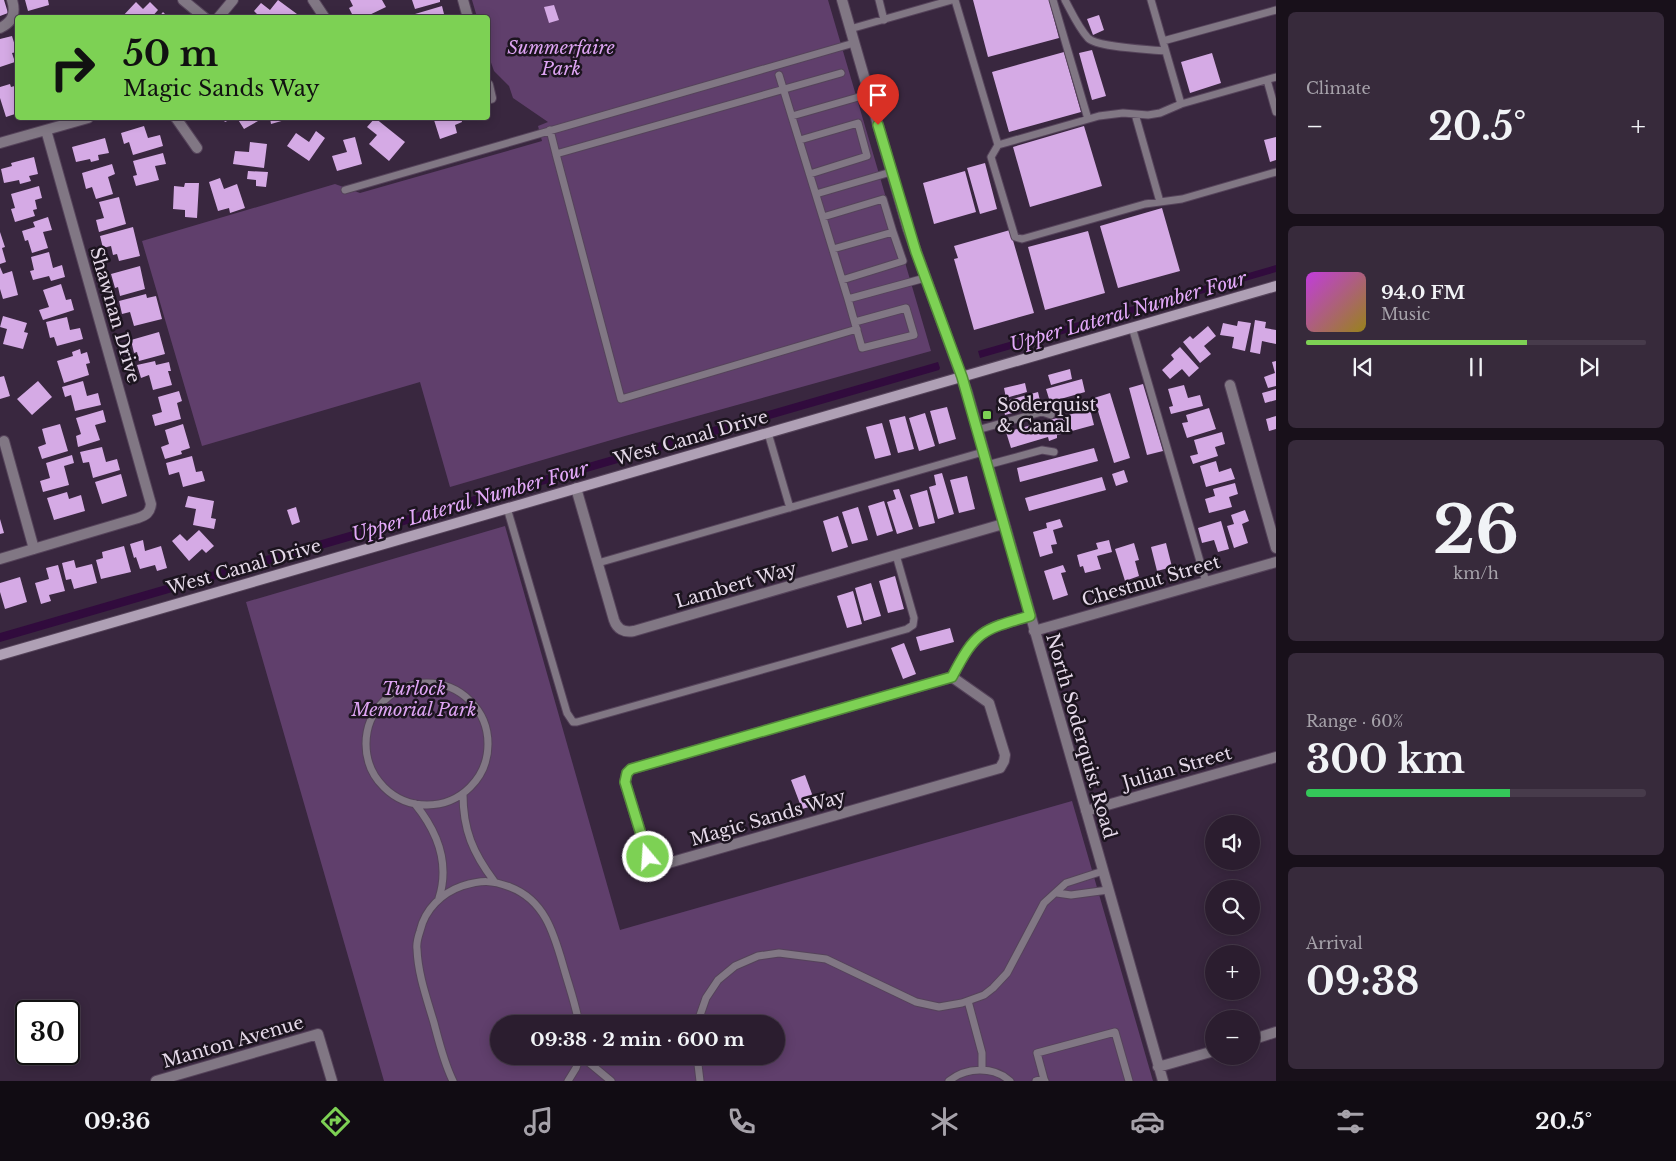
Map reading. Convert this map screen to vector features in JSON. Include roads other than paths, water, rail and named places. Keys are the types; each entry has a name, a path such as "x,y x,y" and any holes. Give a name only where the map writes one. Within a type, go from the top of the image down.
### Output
{"street":[{"path":"0,28 12,18 14,12 12,0"},
{"path":"183,0 201,15"},
{"path":"220,15 233,0"},
{"path":"313,0 323,15"},
{"path":"463,0 467,15"},
{"name":"North Soderquist Road","path":"842,0 908,229 962,377 1162,1081"},
{"path":"490,94 491,98"},
{"path":"0,143 81,120"},
{"path":"177,120 197,148"},
{"name":"Shawnan Drive","path":"34,549 138,518 146,515 150,510 150,497 46,130"},
{"name":"West Canal Drive","path":"0,655 1276,286"},
{"path":"1230,386 1276,548"},
{"path":"0,559 34,549 4,442"},
{"name":"Lambert Way","path":"576,488 615,623 620,630 630,632 1003,524"},
{"name":"Chestnut Street","path":"1034,630 1276,562"},
{"path":"952,677 968,648 978,637 993,627 1030,616"},
{"name":"Magic Sands Way","path":"952,677 986,700 991,707 1005,755 1000,768 665,864 656,865 648,857 625,782 627,773 631,769 952,677"},
{"name":"Julian Street","path":"1086,811 1276,756"},
{"path":"1260,1037 1276,1032"},
{"name":"Manton Avenue","path":"156,1081 318,1034 332,1081"},
{"path":"1158,1066 1205,1053"}],"lane":[{"path":"878,0 884,20"},
{"path":"850,29 953,0 998,145"},
{"path":"1053,0 1088,119"},
{"path":"1066,0 1081,29 1089,39 1108,45 1165,51"},
{"path":"1151,0 1181,104"},
{"path":"1163,41 1276,10"},
{"path":"345,190 854,43"},
{"path":"556,154 841,73"},
{"path":"550,130 621,399 856,326 906,308 914,335 862,348 856,326 848,299 800,140 779,75"},
{"path":"1276,77 1181,104 1160,113 1148,115 1111,114 1088,119 998,145 991,157 1015,237 1022,239 1145,204 1182,199 1276,172"},
{"path":"1267,80 1276,112"},
{"path":"792,116 869,94"},
{"path":"1136,114 1160,202"},
{"path":"800,140 858,123 867,156 810,174"},
{"path":"816,194 892,172"},
{"path":"823,217 883,199 902,261 842,280"},
{"path":"833,249 893,232"},
{"path":"848,299 925,278"},
{"path":"1132,327 1206,582"},
{"path":"977,430 1042,412 1051,414"},
{"path":"768,433 790,508"},
{"path":"986,465 1042,450 1054,452"},
{"path":"598,563 983,452"},
{"path":"507,508 567,713 572,722 907,629 913,625 914,618 896,555"},
{"path":"427,682 445,685 462,692 475,704 484,720 489,738 488,756 481,774 463,794 440,804 427,806 415,804 398,798 383,787 372,773 366,756 366,738 370,720 380,704 393,692 409,685 427,682"},
{"path":"463,794 466,822 475,853 494,881"},
{"path":"415,804 433,829 441,849 443,884 439,898 420,928 416,947 419,972 443,1056 453,1081"},
{"path":"699,1015 706,998 718,980 735,966 758,956 779,953 826,959 916,1002 939,1007 968,1001 984,995 1007,973 1044,903 1066,883 1103,871"},
{"path":"439,898 452,890 482,881 494,881 531,898 544,914 554,934 576,1015"},
{"path":"1057,893 1070,895 1108,890"},
{"path":"968,1001 982,1053 982,1070"},
{"path":"1036,1081 1045,1080 1037,1053 1114,1032 1129,1081"},
{"path":"568,1081 577,1065"},
{"path":"591,1065 611,1081"},
{"path":"697,1065 700,1081"},
{"path":"949,1081 965,1072 982,1070 993,1072 1010,1081"}],"water":[{"name":"Upper Lateral Number Four","path":"1276,265 1276,272 980,358 978,351"},
{"name":"Upper Lateral Number Four","path":"938,362 939,370 0,642 0,633"}],"place":[{"name":"Soderquist & Canal","path":"987,415"}],"park label":[{"name":"Summerfaire Park","path":"561,58"},
{"name":"Turlock Memorial Park","path":"414,700"}]}
